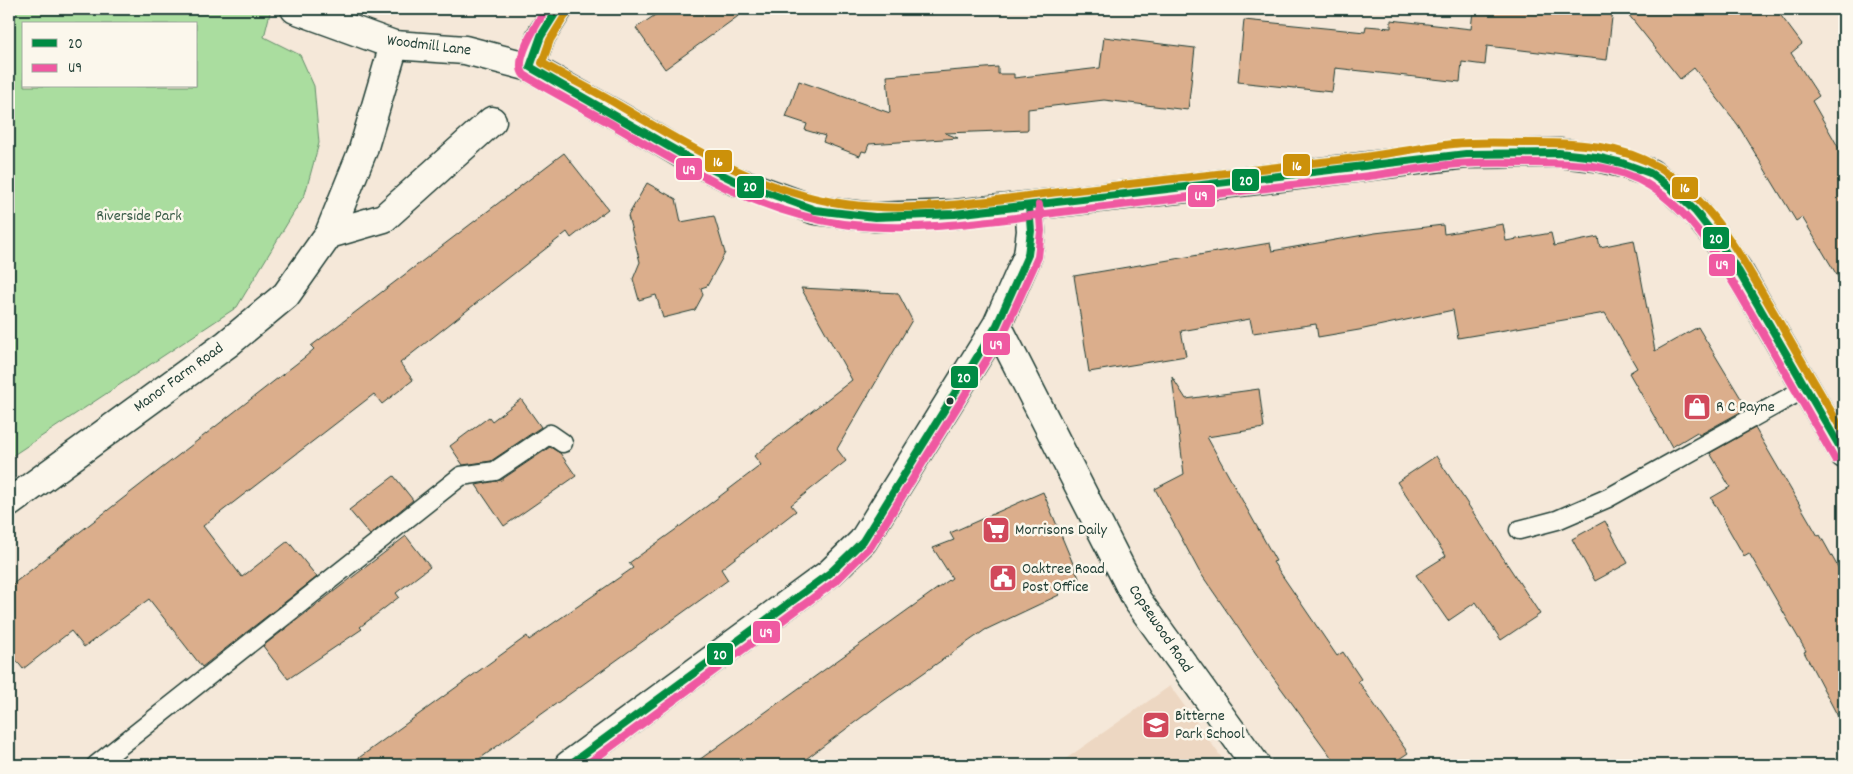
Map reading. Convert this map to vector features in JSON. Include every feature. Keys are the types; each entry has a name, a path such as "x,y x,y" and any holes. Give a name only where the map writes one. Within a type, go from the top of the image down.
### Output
{"street":[{"name":"Woodmill Lane","path":"295,9 394,45 465,50 530,67 687,157 734,181 815,210 875,217 955,214 1466,154 1559,153 1614,161 1650,173 1672,189 1695,211 1714,235 1738,272 1844,454"},
{"path":"530,67 541,36 558,9"},
{"name":"Manor Farm Road","path":"9,503 227,344 286,295 329,234 363,150 394,45"},
{"path":"329,234 384,218 492,121"},
{"path":"569,765 830,574 863,541 997,324 1028,255 1032,231 1029,206"},
{"name":"Copsewood Road","path":"997,324 1137,600 1256,765"}],"lane":[{"path":"1518,530 1557,520 1608,498 1806,388"},
{"path":"96,765 461,476 495,471 550,434 562,443"}],"shaded area":[{"name":"Bitterne Park School","path":"1170,686 1227,765 1057,765"}],"green space":[{"name":"Riverside Park","path":"9,9 271,9 264,37 300,55 314,86 319,143 305,194 237,307 9,458"}],"building":[{"path":"664,9 748,9 665,69 636,28"},
{"path":"1493,9 1613,9 1607,60 1487,46 1485,65 1462,62 1460,82 1335,68 1332,92 1238,82 1244,20 1365,32 1366,26 1391,28 1391,20 1471,29 1473,11 1492,13"},
{"path":"1624,9 1776,9 1802,44 1791,53 1819,96 1812,101 1844,157 1844,287 1802,217 1796,221 1738,125 1694,68 1680,79"},
{"path":"1104,37 1195,48 1188,110 1104,100 1028,109 1028,130 945,133 958,138 869,144 866,152 862,151 860,156 823,142 825,136 805,130 807,124 786,117 799,81 890,113 887,76 998,67 998,74 1014,74 1014,78 1100,68"},
{"path":"564,153 608,209 571,238 567,232 400,363 413,380 382,404 374,394 203,526 242,577 288,541 317,577 202,667 149,599 84,647 71,631 23,669 9,651 9,587 305,357 314,349 311,346"},
{"path":"647,183 676,199 681,222 714,216 725,253 707,286 701,288 703,295 695,310 663,318 656,295 639,300 633,279 640,262 628,216"},
{"path":"1503,224 1506,241 1551,233 1554,246 1598,237 1600,247 1634,240 1655,351 1698,327 1745,405 1742,406 1744,410 1699,435 1697,432 1672,447 1629,373 1637,368 1605,313 1458,338 1453,310 1318,337 1316,324 1253,333 1250,319 1181,331 1186,356 1089,372 1074,276 1270,243 1272,251 1375,233 1443,225 1444,234"},
{"path":"801,288 898,293 912,320 837,449 846,461 791,505 796,511 721,569 728,580 471,765 349,765 527,636 529,640 633,568 629,563 761,465 754,456 852,380"},
{"path":"1172,377 1186,399 1259,389 1264,428 1207,437 1276,561 1273,562 1337,656 1343,652 1361,679 1358,681 1408,753 1390,765 1337,765 1259,658 1199,571 1155,489 1184,474"},
{"path":"521,399 541,427 491,461 463,465 450,446 489,417 492,421"},
{"path":"1755,428 1844,578 1844,728 1804,652 1806,651 1749,553 1744,556 1711,498 1730,487 1710,453"},
{"path":"550,447 560,453 576,476 504,526 476,485 501,480"},
{"path":"1436,456 1540,614 1501,640 1476,602 1448,621 1416,575 1446,556 1397,482"},
{"path":"394,476 413,500 370,535 349,510"},
{"path":"1043,492 1079,578 1056,588 1059,595 985,630 882,702 798,765 692,765 952,578 933,548 954,540 950,533"},
{"path":"1605,521 1628,563 1595,581 1572,539"},
{"path":"406,536 430,567 396,593 399,597 360,627 362,629 288,679 263,646"}],"transit line":[{"name":"U9","path":"546,9 532,32 524,52 521,61 521,69 524,75 722,186 781,210 843,224 898,227 953,225 1467,163 1564,163 1594,166 1623,173 1650,186 1685,215 1699,232 1737,289 1835,459"},
{"name":"20","path":"530,67 541,36 558,9"},
{"name":"16","path":"566,14 550,40 542,63 728,166 785,190 845,204 872,207 953,205 1364,157 1463,143 1494,142 1583,145 1629,154 1658,167 1678,181 1712,216 1740,255 1844,434"},
{"name":"20","path":"530,67 687,157 735,181 815,210 875,217 955,214 1466,154 1559,153 1596,157 1622,163 1650,173 1672,189 1695,211 1714,235 1739,272 1844,454"},
{"name":"U9","path":"586,765 836,581 871,546 1005,330 1038,257 1041,231 1039,205"},
{"name":"20","path":"569,765 830,573 863,541 997,325 1028,255 1031,231 1029,206"}],"place":[{"name":"R C Payne","path":"1697,407"},
{"name":"Morrisons Daily","path":"996,530"},
{"name":"Oaktree Road Post Office","path":"1003,578"},
{"name":"Bitterne Park School","path":"1156,725"}]}
